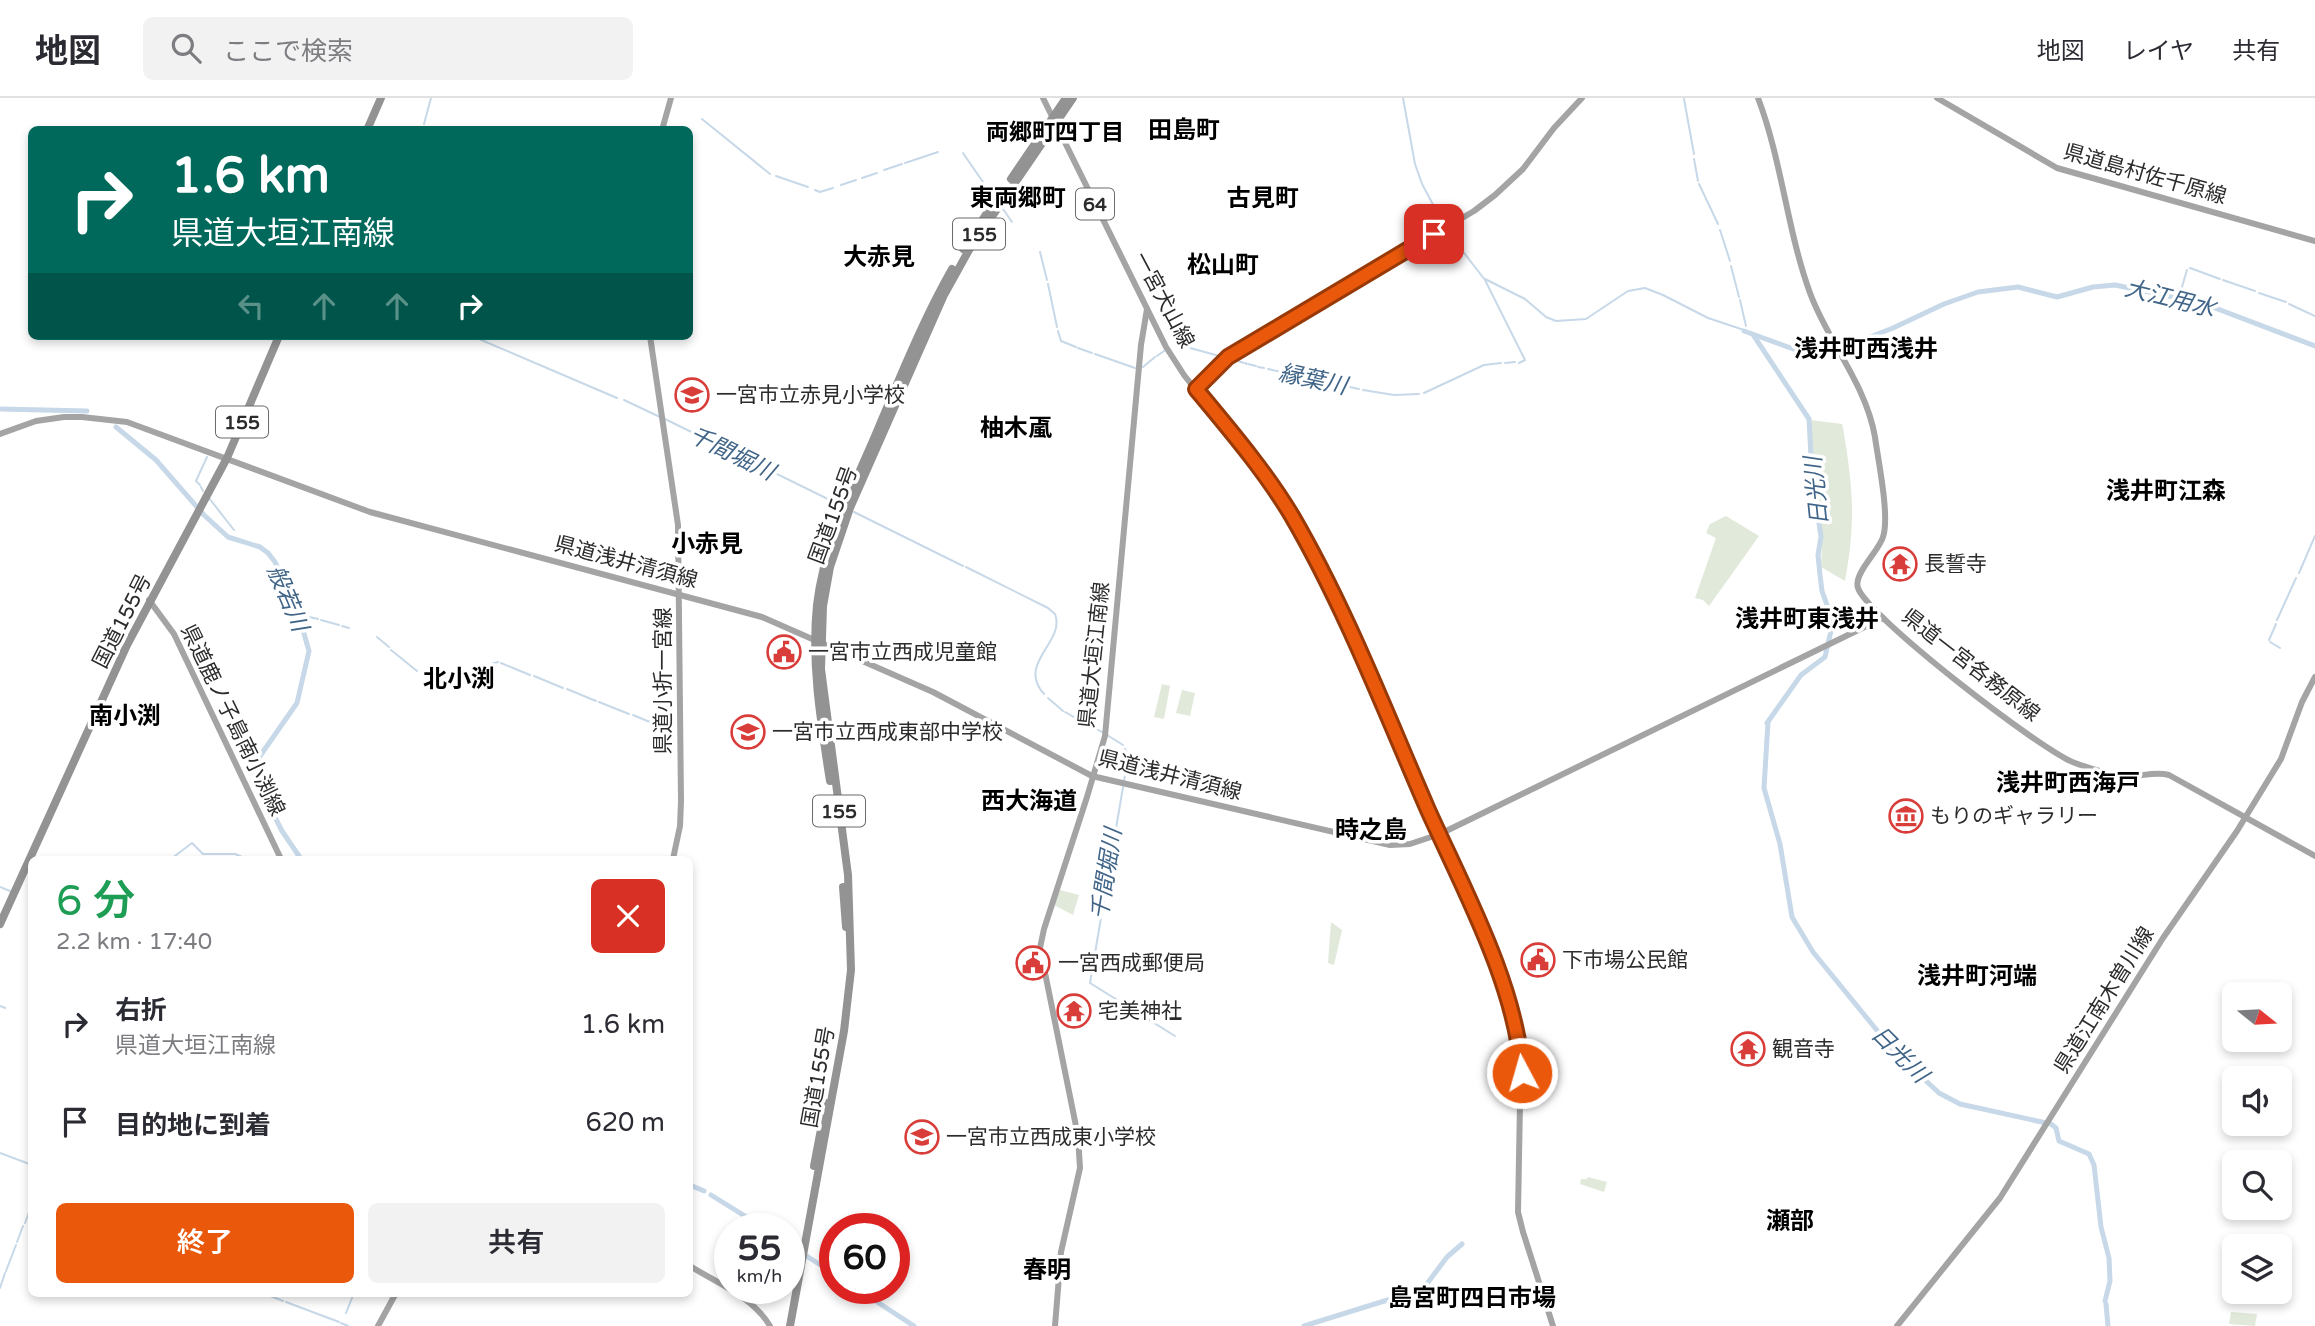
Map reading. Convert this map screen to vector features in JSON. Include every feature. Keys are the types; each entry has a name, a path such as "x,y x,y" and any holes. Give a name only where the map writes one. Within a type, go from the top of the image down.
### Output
{"highway":[{"path":"368,126 379,98"},
{"name":"国道155号","path":"1055,119 1066,98"},
{"name":"国道155号","path":"789,1326 837,1047 846,946 843,876 816,678 819,591 836,529 935,299 971,236 1073,98"},
{"name":"国道155号","path":"28,856 125,643 225,458 275,340"},
{"name":"国道155号","path":"31,856 149,601"},
{"name":"国道155号","path":"0,918 28,856"},
{"name":"国道155号","path":"0,924 28,863"}],"main road":[{"path":"663,126 671,98"},
{"name":"一宮犬山線","path":"1043,98 1166,347 1270,483 1322,572 1477,918 1515,1022 1521,1051 1518,1212 1553,1326"},
{"path":"1196,389 1228,357 1446,228 1495,195 1523,169 1554,128 1582,98"},
{"name":"県道一宮各務原線","path":"1758,98 1808,286 1867,407 1875,439 1885,529 1880,545 1859,576 1857,586 1869,604 1977,697 2068,761 2124,776 2157,773 2169,775 2315,856"},
{"name":"県道島村佐千原線","path":"1937,98 2057,168 2315,242"},
{"name":"県道大垣江南線","path":"1055,1326 1061,1252 1080,1161 1078,1136 1040,948 1105,736 1141,344 1147,309"},
{"name":"県道小折一宮線","path":"651,340 678,525 681,809 674,856"},
{"name":"県道浅井清須線","path":"0,434 29,423 64,417 116,420 138,426 370,512 762,617 933,692 1093,776 1390,845 1410,844 1440,834 1884,618"},
{"name":"県道鹿ノ子島南小渕線","path":"149,601 174,634 280,856"},
{"name":"県道江南木曽川線","path":"1897,1326 2000,1198 2163,938 2246,818 2282,758 2302,702 2315,677"},
{"path":"693,1268 754,1305 770,1326"},
{"path":"378,1326 394,1297"}],"green space":[{"path":"1810,420 1842,424 1843,428 1852,504 1851,540 1845,581 1821,567 1822,537 1811,461"},
{"path":"1726,516 1759,536 1709,606 1703,600 1695,598 1716,538 1706,533 1710,524"},
{"path":"1162,684 1170,686 1164,719 1154,717"},
{"path":"1182,690 1195,693 1190,716 1176,713"},
{"path":"1060,890 1079,895 1073,915 1054,905"},
{"path":"1331,922 1342,930 1334,965 1328,963"},
{"path":"1588,1177 1607,1182 1604,1192 1580,1184 1581,1179"},
{"path":"2231,1312 2257,1314 2255,1326 2229,1324"}],"waterway":[{"name":"千間堀川","path":"424,124 431,98"},
{"path":"1403,98 1415,164 1422,184 1444,225"},
{"name":"日光川","path":"1684,99 1694,154"},
{"name":"縁葉川","path":"702,119 770,174"},
{"name":"縁葉川","path":"905,163 938,152"},
{"name":"縁葉川","path":"963,153 985,185"},
{"name":"日光川","path":"1694,159 1698,181"},
{"name":"縁葉川","path":"884,170 902,164"},
{"name":"縁葉川","path":"862,178 877,173"},
{"name":"縁葉川","path":"776,176 808,187"},
{"name":"縁葉川","path":"841,185 856,180"},
{"name":"日光川","path":"1699,184 1718,224"},
{"name":"縁葉川","path":"815,190 820,192 833,188"},
{"name":"縁葉川","path":"988,188 993,196"},
{"name":"縁葉川","path":"1003,209 1012,222"},
{"name":"日光川","path":"1720,230 1730,261"},
{"path":"1447,231 1485,280 1525,360 1519,363"},
{"name":"縁葉川","path":"1040,252 1047,280"},
{"name":"日光川","path":"1731,266 1739,297"},
{"path":"2190,268 2220,279"},
{"path":"2181,290 2187,270"},
{"path":"1485,279 1525,299 1546,317 1556,321 1586,319 1628,291 1645,288 1708,318 1744,330"},
{"path":"2223,280 2255,291"},
{"name":"縁葉川","path":"1048,284 1057,327"},
{"name":"大江用水","path":"1744,331 1799,351 1829,353 1978,292 2018,287 2057,297 2093,287 2115,285 2202,303 2315,346"},
{"path":"2259,293 2286,302"},
{"name":"日光川","path":"1740,300 1746,326"},
{"path":"2289,304 2315,316"},
{"name":"縁葉川","path":"1058,331 1061,341 1076,347"},
{"name":"日光川","path":"1754,336 1809,419 1812,476 1821,537 1818,555 1820,575 1822,591 1833,622 1825,657 1801,675 1767,723"},
{"name":"千間堀川","path":"481,340 617,398"},
{"name":"縁葉川","path":"1176,346 1223,357"},
{"name":"縁葉川","path":"1078,348 1092,353"},
{"name":"縁葉川","path":"1157,356 1164,351"},
{"name":"縁葉川","path":"1095,354 1135,368"},
{"name":"縁葉川","path":"1143,367 1155,357"},
{"name":"縁葉川","path":"1232,359 1244,363"},
{"name":"縁葉川","path":"1505,363 1515,362"},
{"name":"縁葉川","path":"1424,393 1484,365 1501,363"},
{"name":"縁葉川","path":"1248,364 1256,366"},
{"name":"縁葉川","path":"1258,367 1264,368"},
{"name":"縁葉川","path":"1268,369 1359,389"},
{"name":"縁葉川","path":"1363,390 1394,395 1419,394"},
{"name":"千間堀川","path":"624,400 660,417"},
{"name":"般若川","path":"0,409 87,411"},
{"name":"千間堀川","path":"665,419 840,505"},
{"name":"般若川","path":"116,427 156,460 204,515 228,537 260,547 268,553 297,609 309,651 297,703 260,756 255,768 255,778 282,831 299,856"},
{"path":"200,485 196,481 207,457"},
{"path":"201,487 203,491"},
{"path":"209,498 234,530"},
{"name":"千間堀川","path":"854,512 963,566"},
{"path":"2299,573 2315,536"},
{"name":"千間堀川","path":"966,567 1055,614 1057,624 1054,634 1035,672 1037,683 1044,694"},
{"path":"2277,620 2296,578"},
{"path":"305,616 318,619"},
{"path":"321,620 339,625"},
{"path":"2269,640 2276,624"},
{"path":"342,626 349,628"},
{"path":"377,637 389,647"},
{"path":"2270,642 2280,648"},
{"path":"391,650 417,671"},
{"path":"459,673 498,662"},
{"path":"501,663 530,675"},
{"path":"422,672 443,678 455,675"},
{"path":"534,676 563,688"},
{"path":"567,689 596,701"},
{"name":"千間堀川","path":"1048,698 1063,711"},
{"path":"599,702 629,714"},
{"name":"千間堀川","path":"1065,712 1079,720"},
{"path":"633,715 662,727"},
{"name":"千間堀川","path":"1084,722 1102,732"},
{"name":"日光川","path":"1768,722 1764,788 1780,844 1792,917 1813,952 1893,1050 1939,1093 1960,1104 2051,1124 2056,1128 2059,1141 2089,1154 2094,1165 2101,1227 2109,1258 2110,1281 2105,1301"},
{"name":"千間堀川","path":"1107,735 1123,745"},
{"name":"千間堀川","path":"1124,781 1128,755 1125,749"},
{"name":"千間堀川","path":"1123,787 1090,983 1175,1036"},
{"path":"175,856 192,843 203,854 240,856"},
{"path":"0,887 10,891"},
{"path":"0,1006 5,1008"},
{"path":"0,1153 28,1164"},
{"name":"般若川","path":"693,1186 704,1191"},
{"name":"般若川","path":"711,1195 740,1213"},
{"path":"25,1223 28,1215"},
{"path":"17,1242 23,1226"},
{"path":"1304,1326 1423,1289 1447,1257 1462,1244"},
{"path":"6,1271 16,1245"},
{"name":"般若川","path":"805,1255 819,1264"},
{"path":"0,1288 5,1273"},
{"path":"273,1297 283,1301"},
{"path":"346,1313 352,1297"},
{"path":"286,1302 339,1322"},
{"name":"般若川","path":"880,1304 914,1326"},
{"name":"日光川","path":"2106,1304 2108,1326"},
{"path":"341,1323 348,1326"}],"place":[{"name":"一宮市立赤見小学校","path":"692,395"},
{"name":"長誓寺","path":"1900,564"},
{"name":"一宮市立西成児童館","path":"784,652"},
{"name":"一宮市立西成東部中学校","path":"748,732"},
{"name":"もりのギャラリー","path":"1906,816"},
{"name":"下市場公民館","path":"1538,960"},
{"name":"一宮西成郵便局","path":"1033,963"},
{"name":"宅美神社","path":"1074,1011"},
{"name":"観音寺","path":"1748,1049"},
{"name":"一宮市立西成東小学校","path":"922,1137"}],"district":[{"name":"田島町","path":"1184,130"},
{"name":"両郷町四丁目","path":"1055,132"},
{"name":"東両郷町","path":"1018,198"},
{"name":"古見町","path":"1263,198"},
{"name":"大赤見","path":"879,257"},
{"name":"松山町","path":"1223,265"},
{"name":"浅井町西浅井","path":"1866,349"},
{"name":"柚木颪","path":"1016,428"},
{"name":"浅井町江森","path":"2166,491"},
{"name":"小赤見","path":"707,544"},
{"name":"浅井町東浅井","path":"1807,619"},
{"name":"北小渕","path":"459,679"},
{"name":"南小渕","path":"125,716"},
{"name":"浅井町西海戸","path":"2068,783"},
{"name":"西大海道","path":"1029,801"},
{"name":"時之島","path":"1371,830"},
{"name":"浅井町河端","path":"1977,976"},
{"name":"瀬部","path":"1790,1221"},
{"name":"春明","path":"1047,1270"},
{"name":"島宮町四日市場","path":"1472,1298"}],"route":[{"path":"1434,234 1228,357 1196,389 1276,492 1322,572 1477,918 1515,1022 1522,1073"}]}
